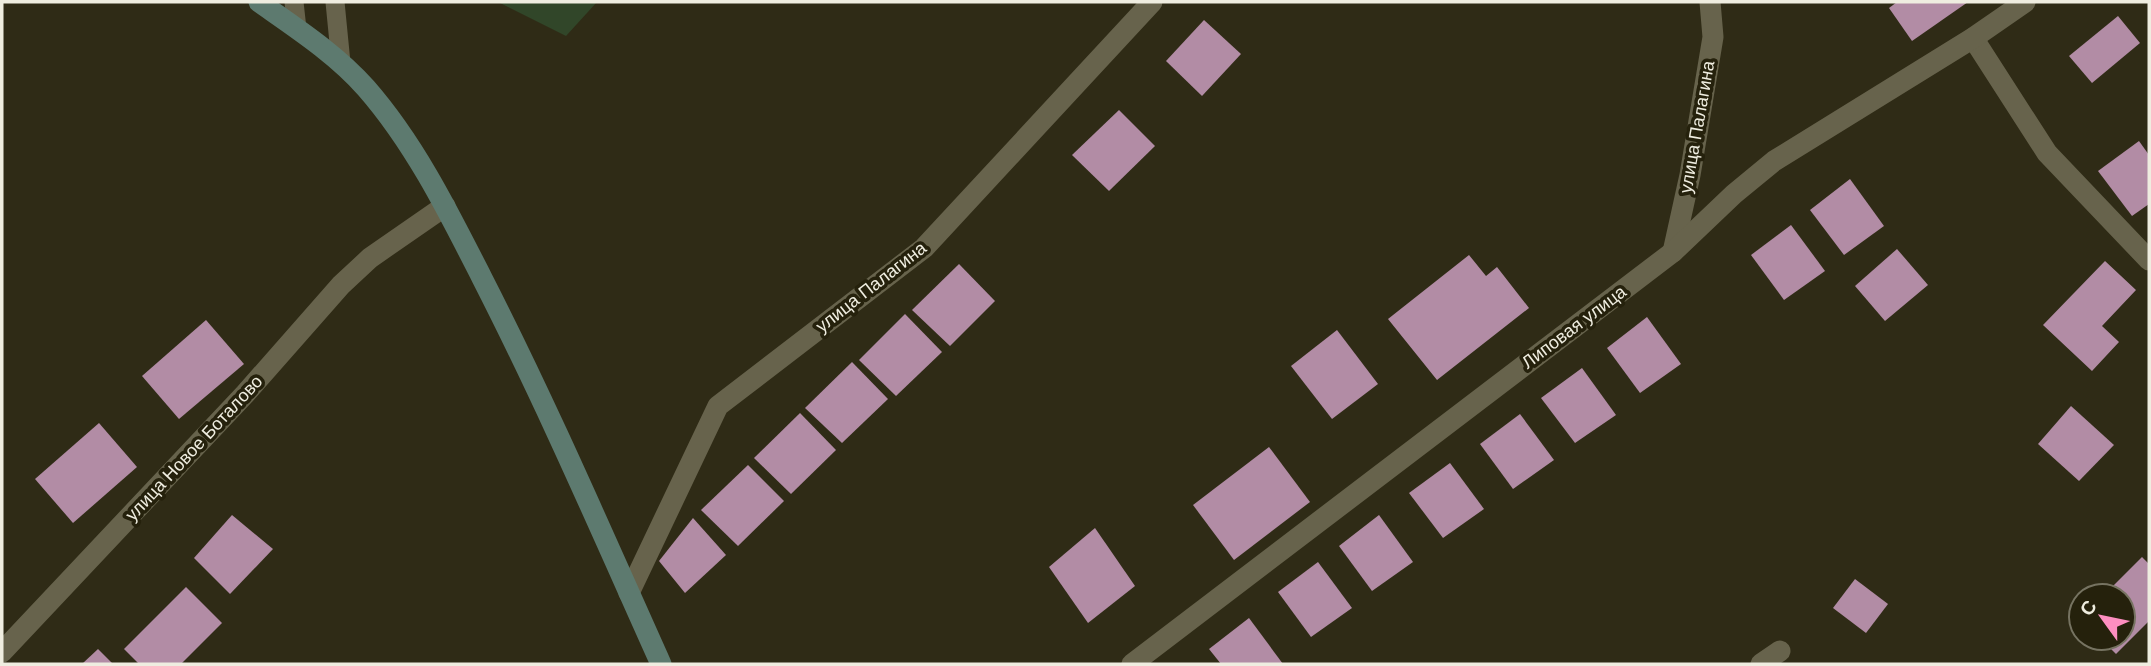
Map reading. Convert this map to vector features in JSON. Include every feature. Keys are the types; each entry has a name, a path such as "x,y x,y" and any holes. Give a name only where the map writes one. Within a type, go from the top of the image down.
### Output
{"street":[{"path":"259,2 341,62 367,89 400,132 445,206 522,357 661,664"},
{"name":"улица Палагина","path":"629,593 718,406 924,248 1152,2"},
{"name":"улица Палагина","path":"1673,252 1690,175 1713,37 1710,2"},
{"name":"Липовая улица","path":"1132,664 1673,252 1734,194 1774,161 1973,38 2025,2"},
{"path":"1973,38 2047,153 2149,260"},
{"name":"улица Новое Боталово","path":"2,652 245,394 341,285 370,258 445,206"},
{"path":"1761,664 1780,651"}],"lane":[{"path":"294,2 297,29"},
{"path":"335,2 341,62"}],"green space":[{"path":"498,2 597,2 566,36"}],"building":[{"path":"1897,2 1968,2 1912,41 1889,8"},
{"path":"2118,16 2140,43 2092,83 2069,56"},
{"path":"1204,20 1241,54 1202,96 1166,61"},
{"path":"1119,110 1155,146 1109,191 1072,155"},
{"path":"2139,141 2149,155 2149,204 2132,216 2098,171"},
{"path":"1850,179 1884,226 1844,255 1810,210"},
{"path":"1791,225 1825,271 1784,300 1751,255"},
{"path":"1897,249 1928,285 1885,321 1855,286"},
{"path":"1469,255 1486,276 1497,267 1529,308 1437,380 1388,319"},
{"path":"2105,261 2136,290 2102,326 2119,342 2092,371 2043,325"},
{"path":"959,264 995,301 950,346 912,310"},
{"path":"905,314 942,352 896,396 859,360"},
{"path":"1647,317 1681,364 1640,393 1607,348"},
{"path":"206,320 244,364 179,419 142,376"},
{"path":"1337,330 1378,384 1332,419 1291,366"},
{"path":"852,362 888,399 842,443 805,408"},
{"path":"1582,368 1616,415 1575,443 1541,398"},
{"path":"2071,406 2114,445 2079,481 2038,444"},
{"path":"800,413 836,450 791,494 754,458"},
{"path":"1520,414 1554,460 1513,489 1480,444"},
{"path":"99,423 137,467 73,523 35,479"},
{"path":"1269,447 1310,502 1234,560 1193,505"},
{"path":"1450,463 1484,509 1443,538 1409,493"},
{"path":"748,465 784,501 738,546 701,510"},
{"path":"232,515 273,549 230,594 194,558"},
{"path":"1379,515 1413,562 1372,591 1339,546"},
{"path":"693,518 726,555 685,593 659,561"},
{"path":"1095,528 1135,586 1088,623 1049,567"},
{"path":"2142,557 2149,564 2149,621 2137,633 2137,582 2117,582"},
{"path":"1318,562 1352,608 1311,637 1278,592"},
{"path":"1855,579 1888,604 1866,633 1833,608"},
{"path":"186,587 222,623 181,664 139,664 124,649"},
{"path":"1249,618 1283,664 1221,664 1209,649"},
{"path":"98,649 113,664 82,664"}]}
